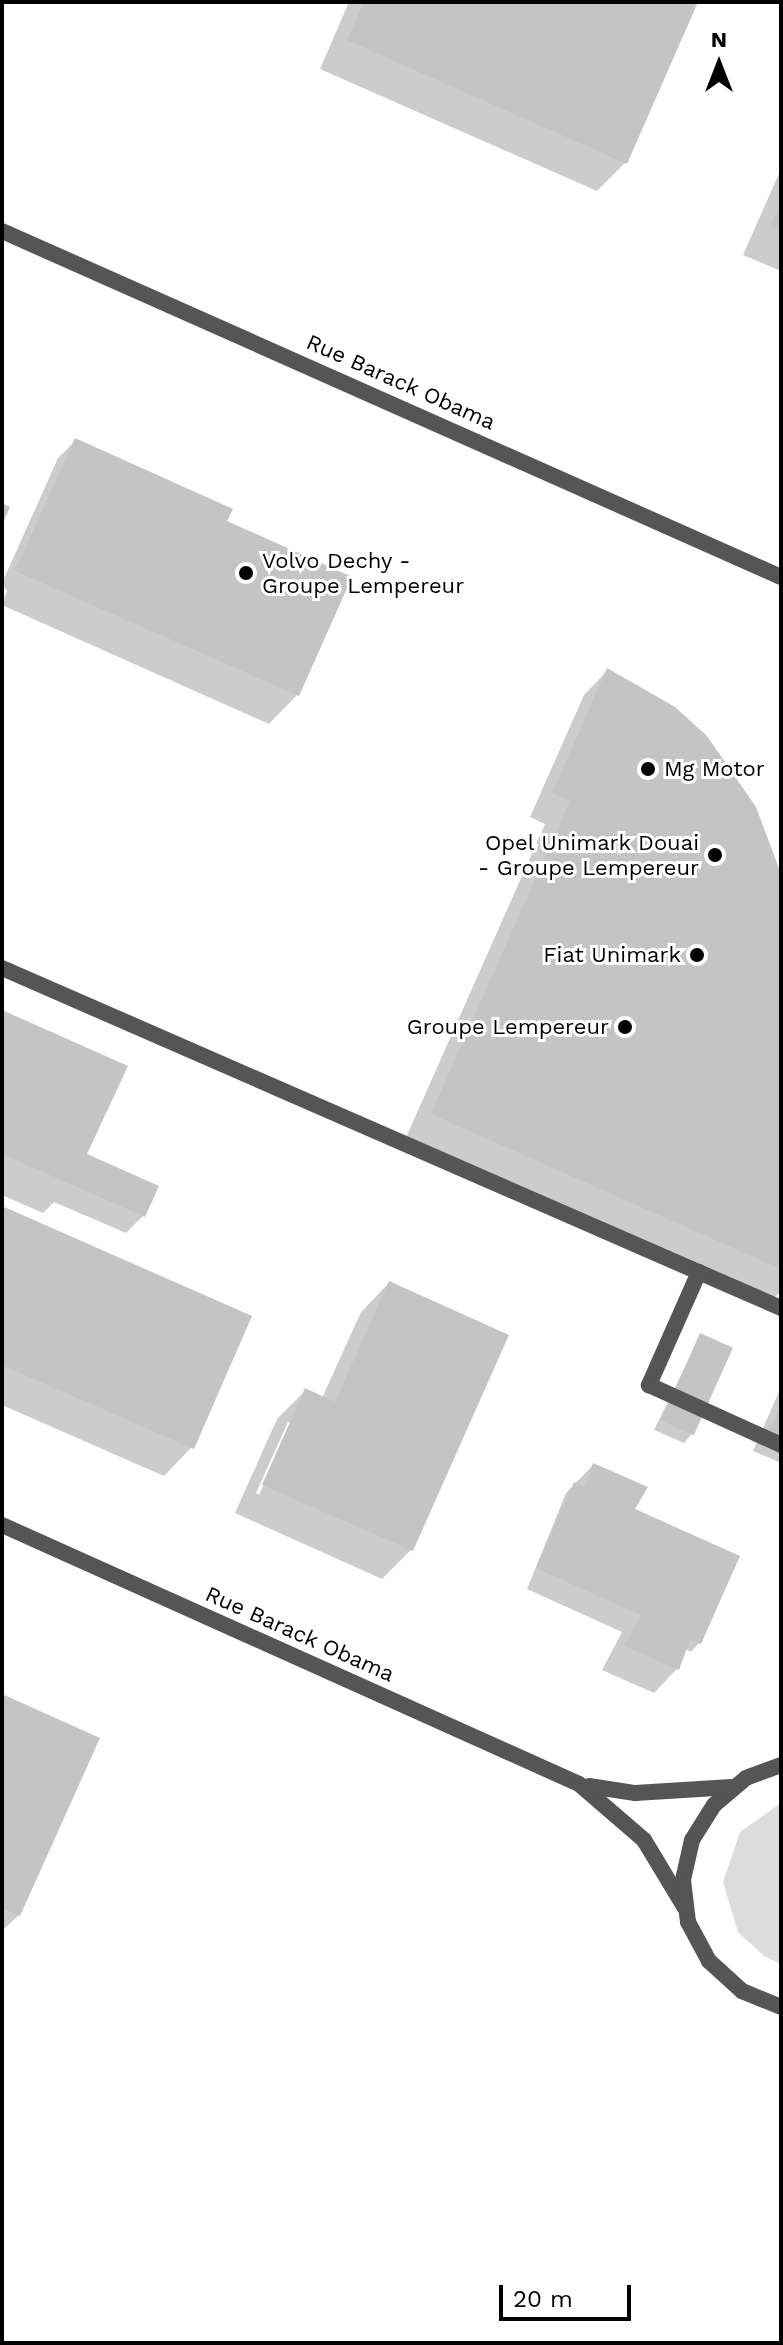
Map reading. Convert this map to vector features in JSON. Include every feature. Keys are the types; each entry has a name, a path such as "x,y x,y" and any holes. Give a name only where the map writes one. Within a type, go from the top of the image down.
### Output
{"street":[{"name":"Rue Barack Obama","path":"2,231 781,577"},
{"path":"2,968 781,1308"},
{"path":"699,1272 649,1385 781,1445"},
{"name":"Rue Barack Obama","path":"2,1525 579,1784 635,1793 734,1787"},
{"path":"781,1765 734,1787 714,1805 692,1840 683,1880 685,1908 701,1950 719,1973 742,1991 781,2007"},
{"name":"Rue Barack Obama","path":"579,1784 644,1840 685,1908"}],"shaded area":[{"path":"781,1803 781,1964 764,1956 738,1932 723,1882 740,1832"}],"building":[{"path":"364,2 698,2 627,164 347,40"},
{"path":"781,202 781,231 770,226"},
{"path":"75,438 233,509 227,521 352,577 299,696 15,571"},
{"path":"2,503 10,507 2,525"},
{"name":"Groupe Lempereur","path":"607,668 675,707 707,736 756,807 781,874 781,1269 431,1114 570,801 552,793"},
{"path":"2,1010 128,1066 87,1154 159,1186 145,1217 2,1154"},
{"path":"2,1206 252,1316 194,1449 2,1365"},
{"path":"389,1281 509,1335 413,1551 262,1485 305,1388 335,1402"},
{"path":"700,1333 733,1348 694,1435 661,1421"},
{"path":"781,1405 781,1439 768,1433"},
{"path":"593,1463 648,1487 635,1509 740,1556 701,1644 690,1640 679,1670 624,1646 641,1615 536,1568 574,1482 585,1487"},
{"path":"2,1694 100,1738 20,1916 2,1908"}],"place":[{"name":"Volvo Dechy - Groupe Lempereur","path":"246,573"},
{"name":"Mg Motor","path":"648,769"},
{"name":"Opel Unimark Douai - Groupe Lempereur","path":"715,855"},
{"name":"Fiat Unimark","path":"697,955"},
{"name":"Groupe Lempereur","path":"625,1027"}]}
